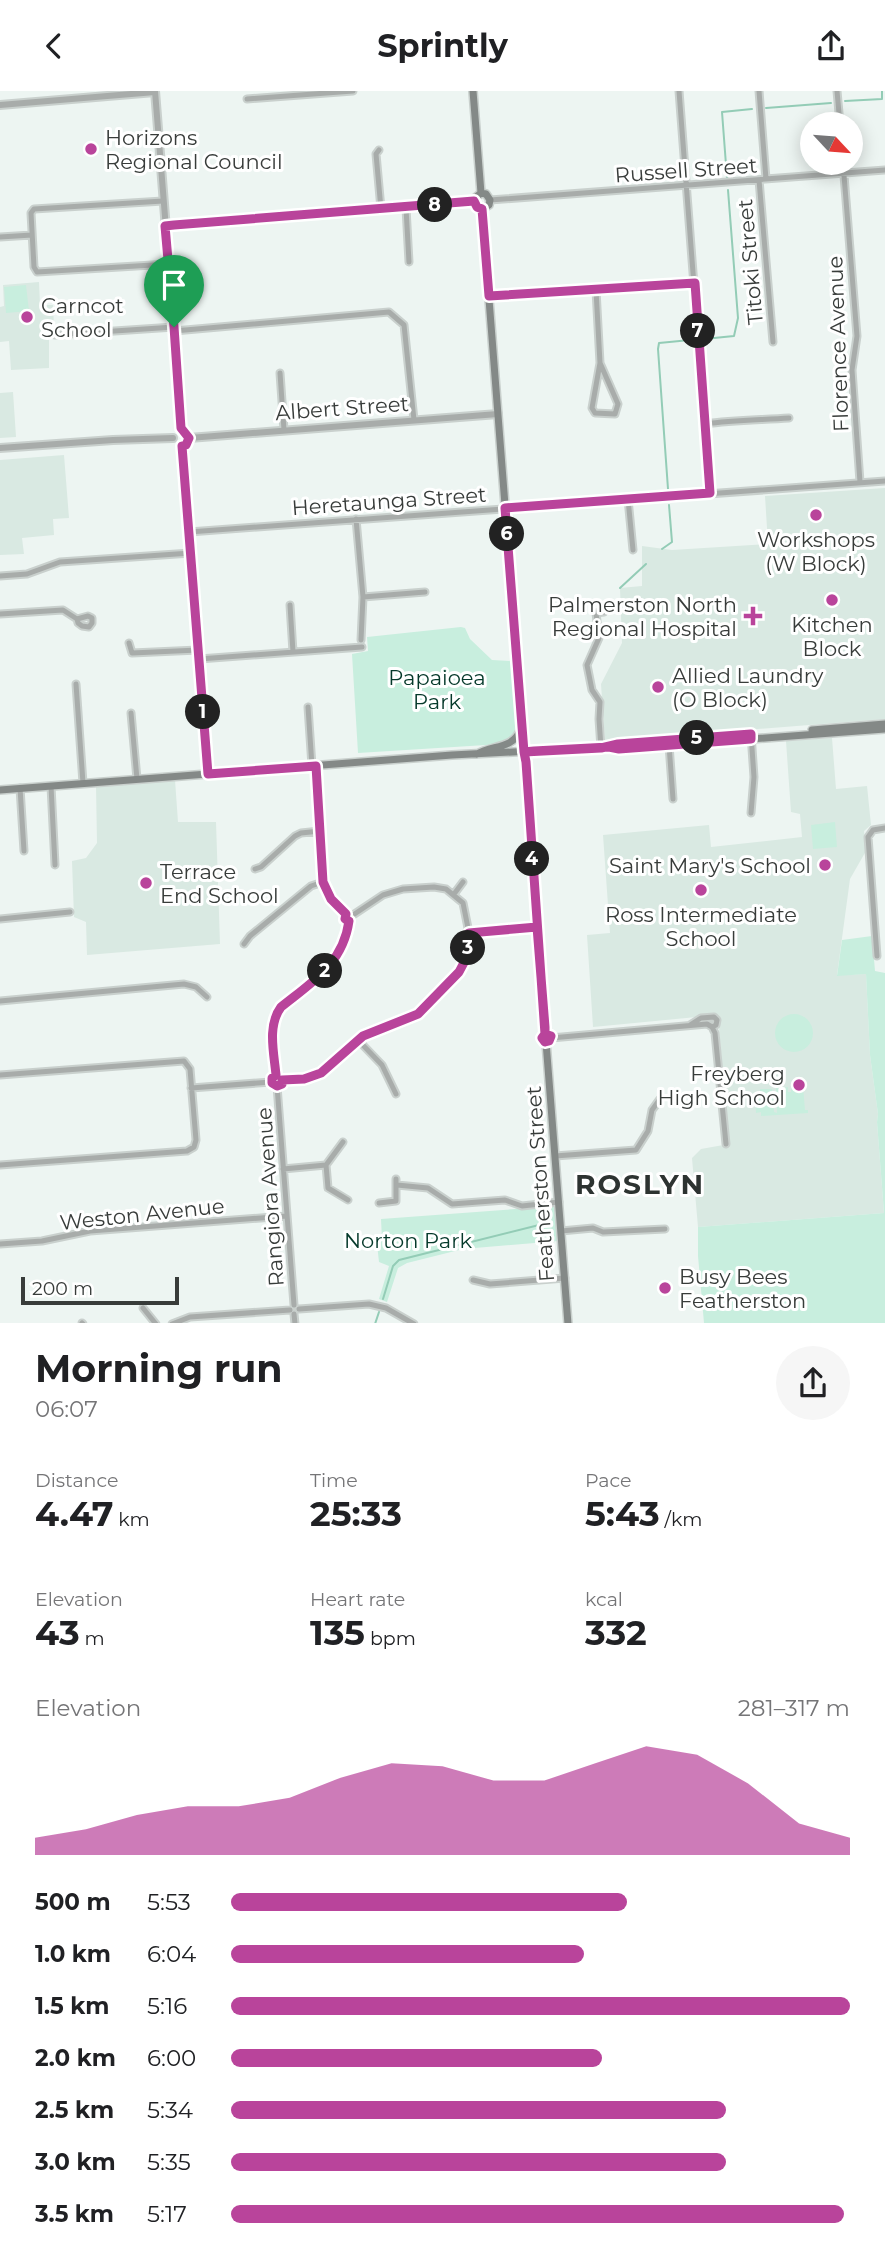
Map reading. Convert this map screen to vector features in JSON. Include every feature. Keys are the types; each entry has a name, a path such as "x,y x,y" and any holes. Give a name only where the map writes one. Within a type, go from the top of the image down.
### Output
{"main road":[{"path":"473,91 481,193"},
{"path":"481,193 486,194 490,200 487,208 477,207 474,201 476,195 481,193"},
{"name":"Featherston Street","path":"482,209 568,1323"},
{"path":"605,748 618,744 885,726"},
{"path":"476,755 488,748 510,743 516,739 521,727"},
{"path":"0,790 476,755 619,749 751,736"}],"street":[{"path":"247,99 353,91"},
{"path":"679,91 710,493"},
{"name":"Titoki Street","path":"759,91 773,342"},
{"path":"837,91 839,112"},
{"path":"0,105 155,92 182,431"},
{"path":"379,150 376,154 381,209"},
{"name":"Russell Street","path":"863,172 885,170"},
{"name":"Russell Street","path":"490,200 830,175"},
{"name":"Florence Avenue","path":"844,175 857,336 852,370 860,482"},
{"path":"163,201 34,209 31,213 34,267 37,272 169,264"},
{"path":"165,226 474,201"},
{"path":"406,208 409,262"},
{"path":"0,237 32,235"},
{"path":"489,296 695,283"},
{"path":"596,290 600,363 592,408 595,413 615,414 618,404 600,363"},
{"path":"55,335 174,329 390,312 404,325 414,420"},
{"path":"280,373 284,430"},
{"name":"Albert Street","path":"189,438 498,414"},
{"path":"705,424 742,419 752,421 789,418"},
{"path":"182,431 187,433 189,438 186,445 176,445 173,438 175,433 182,431"},
{"path":"0,447 173,438"},
{"path":"182,446 208,774"},
{"name":"Heretaunga Street","path":"189,532 885,481"},
{"path":"628,499 633,550"},
{"path":"199,659 293,652 362,643 363,597 356,519"},
{"path":"0,576 27,574 60,562 191,553"},
{"path":"363,597 425,592"},
{"path":"290,605 293,652"},
{"path":"0,614 63,610 77,619"},
{"path":"604,612 596,613 599,638 587,665 593,694 600,702 598,719 605,748"},
{"path":"129,643 132,653 198,650"},
{"path":"76,684 83,783"},
{"path":"282,1080 304,1079 321,1073 358,1040 375,1030 413,1017 459,972 468,955 469,933 463,903 446,889 435,887 396,891 383,895 349,917 331,899 323,882 309,707"},
{"path":"131,713 136,779"},
{"path":"751,736 754,777 751,813"},
{"path":"669,745 673,799"},
{"path":"51,786 55,865"},
{"path":"20,788 24,851"},
{"path":"877,955 868,838 873,829 885,828"},
{"path":"255,869 261,867 295,835 320,831"},
{"path":"244,944 250,936 311,886 323,882"},
{"path":"454,894 463,882"},
{"path":"0,919 70,912"},
{"name":"Rangiora Avenue","path":"276,1075 272,1028 277,1013 330,966 347,931 349,917"},
{"path":"469,933 537,927"},
{"path":"0,1001 189,985 207,997"},
{"path":"548,1038 707,1024 715,1033 726,1144"},
{"path":"358,1040 382,1065 397,1094"},
{"path":"0,1075 180,1061 187,1063 190,1069 196,1140 190,1150 0,1165"},
{"path":"191,1088 271,1081 276,1075 282,1080"},
{"path":"271,1081 272,1085 277,1086 282,1084 282,1080"},
{"name":"Rangiora Avenue","path":"277,1086 295,1323"},
{"path":"555,1156 636,1150 648,1131 652,1110 660,1099"},
{"path":"343,1142 326,1165 328,1188 348,1200"},
{"path":"283,1169 326,1165"},
{"path":"379,1203 396,1201 397,1182 428,1188 452,1204 505,1200 522,1206 559,1202"},
{"name":"Weston Avenue","path":"0,1244 42,1241 90,1231 287,1216"},
{"path":"561,1231 593,1228 603,1232 665,1229"},
{"path":"473,1280 490,1284 565,1278"},
{"path":"175,1323 190,1317 375,1305 393,1311 412,1323"},
{"path":"143,1308 155,1323"}],"shaded area":[{"name":"Carncot School","path":"39,282 40,305 53,305 54,327 49,335 49,368 11,370 9,341 0,342 0,307 4,306 3,285"},
{"path":"13,392 16,437 0,438 0,393"},
{"path":"64,455 69,518 53,519 54,535 22,538 24,554 0,555 0,460"},
{"name":"Palmerston North Regional Hospital","path":"885,488 885,719 605,741 601,684 622,643 620,588 642,586 642,546 672,550 768,544 765,496"},
{"path":"832,738 836,789 867,786 871,825 864,831 866,851 850,879 837,975 866,974 884,1213 698,1227 692,1158 701,1149 729,1144 718,1017 593,1027 587,935 610,933 603,835 709,825 711,847 802,837 800,814 791,812 786,741"},
{"name":"Terrace End School","path":"175,780 178,822 216,822 220,944 87,955 86,922 74,917 72,861 86,858 97,843 96,786"}],"green space":[{"path":"26,285 29,311 6,313 4,287"},
{"name":"Papaioea Park","path":"465,628 470,639 492,660 512,661 519,743 358,753 352,654 368,651 367,637"},
{"path":"835,822 837,847 813,849 811,825"},
{"path":"872,936 875,971 885,973 885,1323 704,1323 698,1227 884,1213 866,974 837,976 842,940"},
{"path":"794,1014 808,1019 813,1033 808,1047 794,1052 780,1047 775,1033 780,1019"},
{"path":"803,1086 805,1110 808,1110 808,1113 761,1116 761,1112 756,1113 755,1094 760,1094 760,1089 772,1089 774,1112 777,1113 776,1088 788,1087 788,1092 791,1092 791,1087"},
{"name":"Norton Park","path":"556,1206 558,1241 463,1249 407,1263 398,1268 387,1302 379,1299 389,1266 379,1262 377,1244 382,1240 381,1219"}],"waterway":[{"path":"845,101 882,99 882,91"},
{"path":"766,108 831,103"},
{"path":"727,178 722,112 752,109"},
{"path":"704,339 734,336 738,318 728,190"},
{"path":"668,489 658,349 659,343 690,340"},
{"path":"662,549 672,542 669,505"},
{"path":"620,588 646,564"},
{"path":"383,1299 393,1266 399,1260 551,1222"},
{"path":"375,1323 379,1312"}],"place":[{"name":"Horizons Regional Council","path":"91,149"},
{"name":"Carncot School","path":"27,317"},
{"name":"Workshops (W Block)","path":"816,515"},
{"name":"Kitchen Block","path":"832,600"},
{"name":"Palmerston North Regional Hospital","path":"753,616"},
{"name":"Allied Laundry (O Block)","path":"658,687"},
{"name":"Saint Mary's School","path":"825,865"},
{"name":"Terrace End School","path":"146,883"},
{"name":"Ross Intermediate School","path":"701,890"},
{"name":"Freyberg High School","path":"799,1085"},
{"name":"Busy Bees Featherston","path":"665,1288"}],"district":[{"name":"ROSLYN","path":"640,1184"}],"route":[{"path":"174,327 165,226 174,225 474,201 479,209 482,209 489,296 695,283 710,493 505,508 524,752 601,748 609,747 618,744 751,734 751,739 619,749 609,747 534,751 524,752 526,762 527,787 545,1034 551,1036 549,1041 545,1042 542,1038 545,1034 545,1027 537,927 469,933 468,955 459,972 418,1014 363,1036 332,1065 315,1076 282,1080 282,1084 277,1086 272,1083 272,1078 276,1075 272,1028 274,1019 281,1007 335,960 349,921 345,919 346,914 331,899 323,882 316,766 208,774 182,446 186,445 189,438 181,428 174,327"}]}
